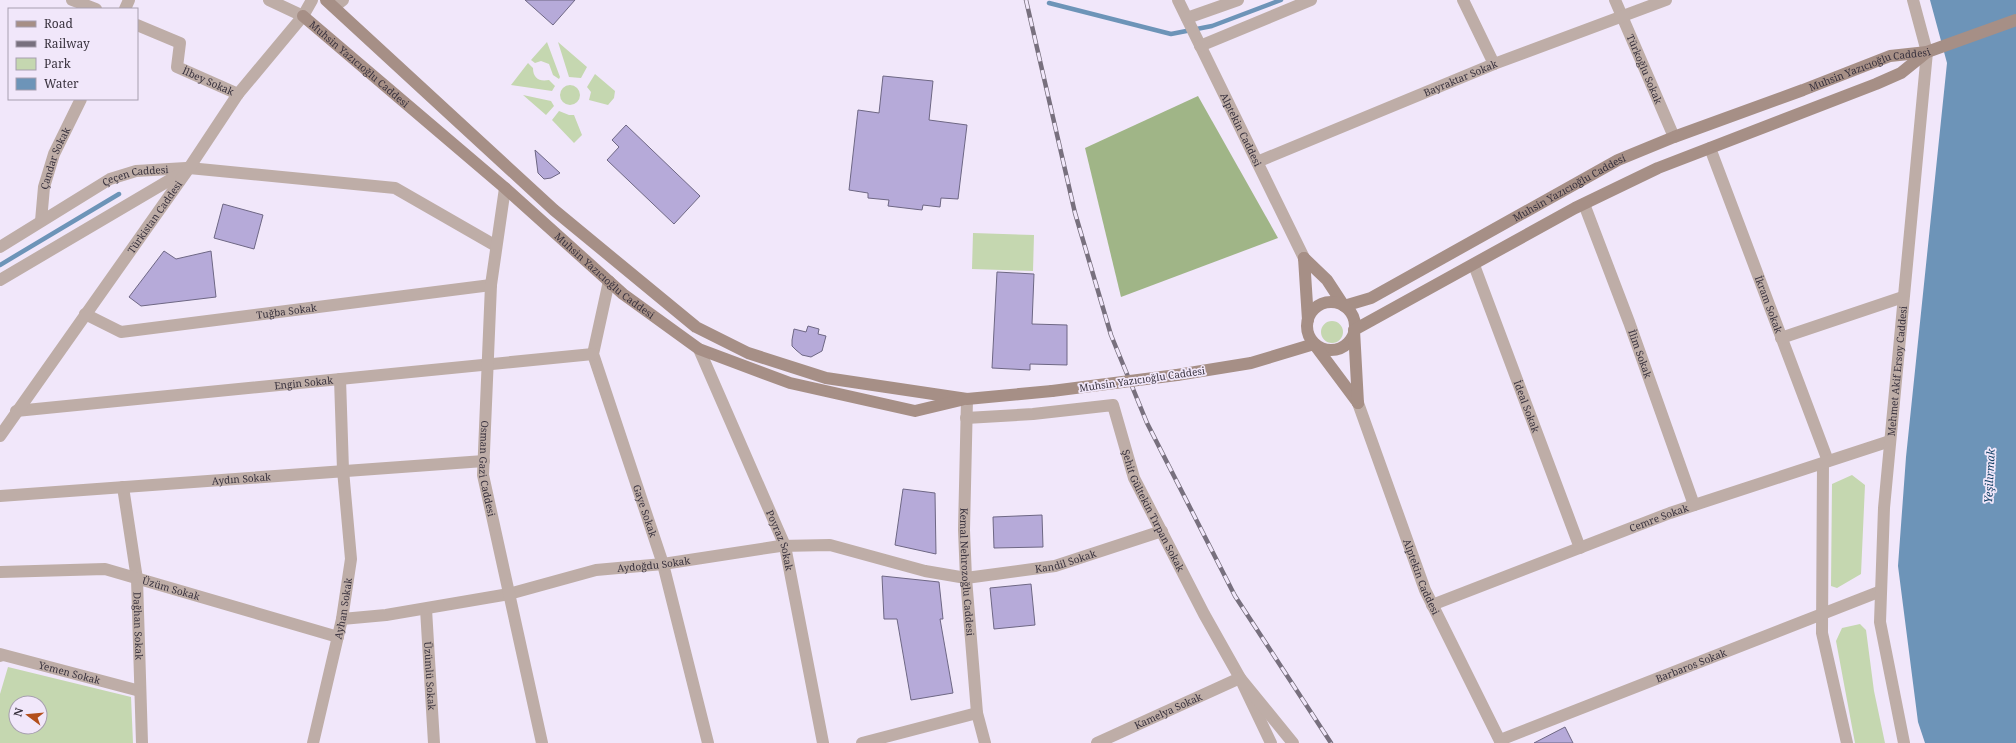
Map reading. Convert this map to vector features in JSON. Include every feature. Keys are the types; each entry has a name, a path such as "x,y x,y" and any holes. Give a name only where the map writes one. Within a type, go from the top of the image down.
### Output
{"main road":[{"name":"Muhsin Yazıcıoğlu Caddesi","path":"334,2 554,210 696,327 748,353 826,378 967,398"},
{"name":"Muhsin Yazıcıoğlu Caddesi","path":"303,16 505,188 623,294 698,349 790,383 915,411 967,398 1052,391 1177,375 1251,363 1314,344"},
{"path":"1927,52 2016,20"},
{"name":"Muhsin Yazıcıoğlu Caddesi","path":"1344,306 1371,298 1618,160 1674,137 1803,90 1890,56 1927,52"},
{"name":"Muhsin Yazıcıoğlu Caddesi","path":"1354,330 1584,204 1658,168 1876,84 1901,73 1927,52"},
{"path":"1304,258 1326,280 1352,316 1358,403"},
{"path":"1304,258 1308,335 1358,403"},
{"path":"1308,320 1311,313 1322,304 1329,302 1344,306"},
{"path":"1314,344 1324,349 1340,348 1347,344 1354,330"}],"street":[{"path":"72,0 93,8"},
{"path":"269,0 303,16"},
{"name":"Türkistan Caddesi","path":"0,436 16,411 189,168 238,94 303,16 312,0"},
{"name":"Alptekin Caddesi","path":"1178,0 1304,258"},
{"path":"1187,18 1238,0"},
{"path":"1200,46 1311,0"},
{"path":"1463,0 1494,64"},
{"name":"Türkoğlu Sokak","path":"1615,0 1674,137"},
{"name":"Bayraktar Sokak","path":"1257,162 1494,64 1666,0"},
{"name":"Mehmet Akif Ersoy Caddesi","path":"1904,743 1880,622 1884,508 1927,52 1913,0"},
{"name":"İlbey Sokak","path":"138,25 180,43 177,67 238,94"},
{"name":"Çandar Sokak","path":"41,222 44,187 54,154 81,100"},
{"name":"İkram Sokak","path":"1710,148 1782,338 1826,462"},
{"path":"189,168 395,188 496,246"},
{"name":"Çeçen Caddesi","path":"0,247 110,179 136,171 189,168"},
{"name":"Çeçen Caddesi","path":"0,280 189,168"},
{"name":"Osman Gazi Caddesi","path":"505,188 491,285 483,475 542,743"},
{"name":"İlim Sokak","path":"1584,204 1629,322 1694,505"},
{"name":"İdeal Sokak","path":"1474,265 1580,548"},
{"path":"592,354 609,281"},
{"name":"Tuğba Sokak","path":"85,314 121,332 491,285"},
{"path":"1782,338 1903,297"},
{"name":"Poyraz Sokak","path":"698,349 786,546 823,743"},
{"name":"Engin Sokak","path":"16,411 592,354"},
{"name":"Gaye Sokak","path":"592,354 663,564 708,743"},
{"name":"Ayhan Sokak","path":"313,743 342,619 351,559 343,470 340,379"},
{"name":"Kemal Nehrozoğlu Caddesi","path":"967,398 964,530 966,578 977,713 985,743"},
{"name":"Alptekin Caddesi","path":"1358,403 1425,590 1501,742"},
{"name":"Şehit Gültekin Tırpan Sokak","path":"966,418 1033,414 1113,405 1134,478 1240,678 1272,743"},
{"name":"Cemre Sokak","path":"1432,605 1694,505 1890,441"},
{"name":"Aydın Sokak","path":"0,496 484,461"},
{"path":"1826,462 1822,633 1847,743"},
{"name":"Dağhan Sokak","path":"123,487 137,579 142,743"},
{"name":"Kandil Sokak","path":"966,578 1055,566 1162,531"},
{"name":"Aydoğdu Sokak","path":"342,619 426,609 509,594 596,570 663,564 786,546 830,545 925,571 966,578"},
{"name":"Üzüm Sokak","path":"0,572 105,569 338,637"},
{"name":"Barbaros Sokak","path":"1501,742 1882,591"},
{"name":"Üzümlü Sokak","path":"426,609 434,743"},
{"name":"Yemen Sokak","path":"0,656 0,654 140,691"},
{"path":"1240,678 1293,743"},
{"name":"Kamelya Sokak","path":"1097,743 1240,678"},
{"path":"862,743 977,713"}],"green space":[{"path":"547,42 560,77 559,79 553,75 549,64 541,61 535,63 531,60"},
{"path":"558,42 587,67 581,78 569,77"},
{"path":"528,63 533,68 535,77 540,80 549,80 555,86 552,91 511,85"},
{"path":"595,74 615,91 614,98 608,105 589,100 591,92 587,87"},
{"path":"570,85 577,88 580,95 577,102 570,105 563,102 560,95 563,88"},
{"path":"523,95 551,101 554,106 546,115"},
{"path":"1198,96 1278,238 1121,297 1085,148"},
{"path":"559,111 569,115 574,115 582,135 574,143 552,120"},
{"path":"973,233 1034,235 1033,271 972,269"},
{"path":"1328,321 1336,321 1343,328 1343,336 1336,343 1328,343 1321,336 1321,328"},
{"path":"1852,475 1865,485 1861,574 1837,588 1831,586 1832,484"},
{"path":"1860,624 1866,630 1874,691 1885,743 1855,743 1836,641 1842,628"},
{"path":"8,667 131,697 133,743 0,743 0,694"}],"water":[{"name":"Yeşilırmak","path":"1930,0 2016,0 2016,743 1925,743 1918,722 1898,566 1906,457 1947,63"}],"building":[{"path":"525,0 575,0 553,25"},
{"path":"883,76 933,81 929,120 967,125 958,199 941,198 940,207 923,205 922,210 888,206 889,200 868,198 868,193 849,190 858,110 879,113"},
{"path":"626,125 700,196 674,224 607,160 619,147 612,140"},
{"path":"535,150 560,173 551,178 544,179 538,173"},
{"path":"223,204 263,215 254,249 214,238"},
{"path":"164,251 176,259 211,251 216,297 141,306 129,297"},
{"path":"997,272 1034,274 1032,324 1067,325 1067,365 1030,364 1030,370 992,368"},
{"path":"808,326 819,329 818,334 826,336 822,351 811,357 802,355 792,346 794,329 806,332"},
{"path":"903,489 935,493 936,554 895,545"},
{"path":"1042,515 1043,547 994,548 993,517"},
{"path":"882,576 939,582 943,619 940,619 953,693 911,700 897,619 884,619"},
{"path":"1031,584 1035,625 994,629 990,588"},
{"path":"1565,727 1573,743 1534,743"}],"waterway":[{"path":"1049,3 1171,34 1212,26 1281,0"},
{"path":"0,265 119,194"}],"railway":[{"path":"1026,0 1075,213 1111,335 1147,423 1235,596 1331,743"}]}
